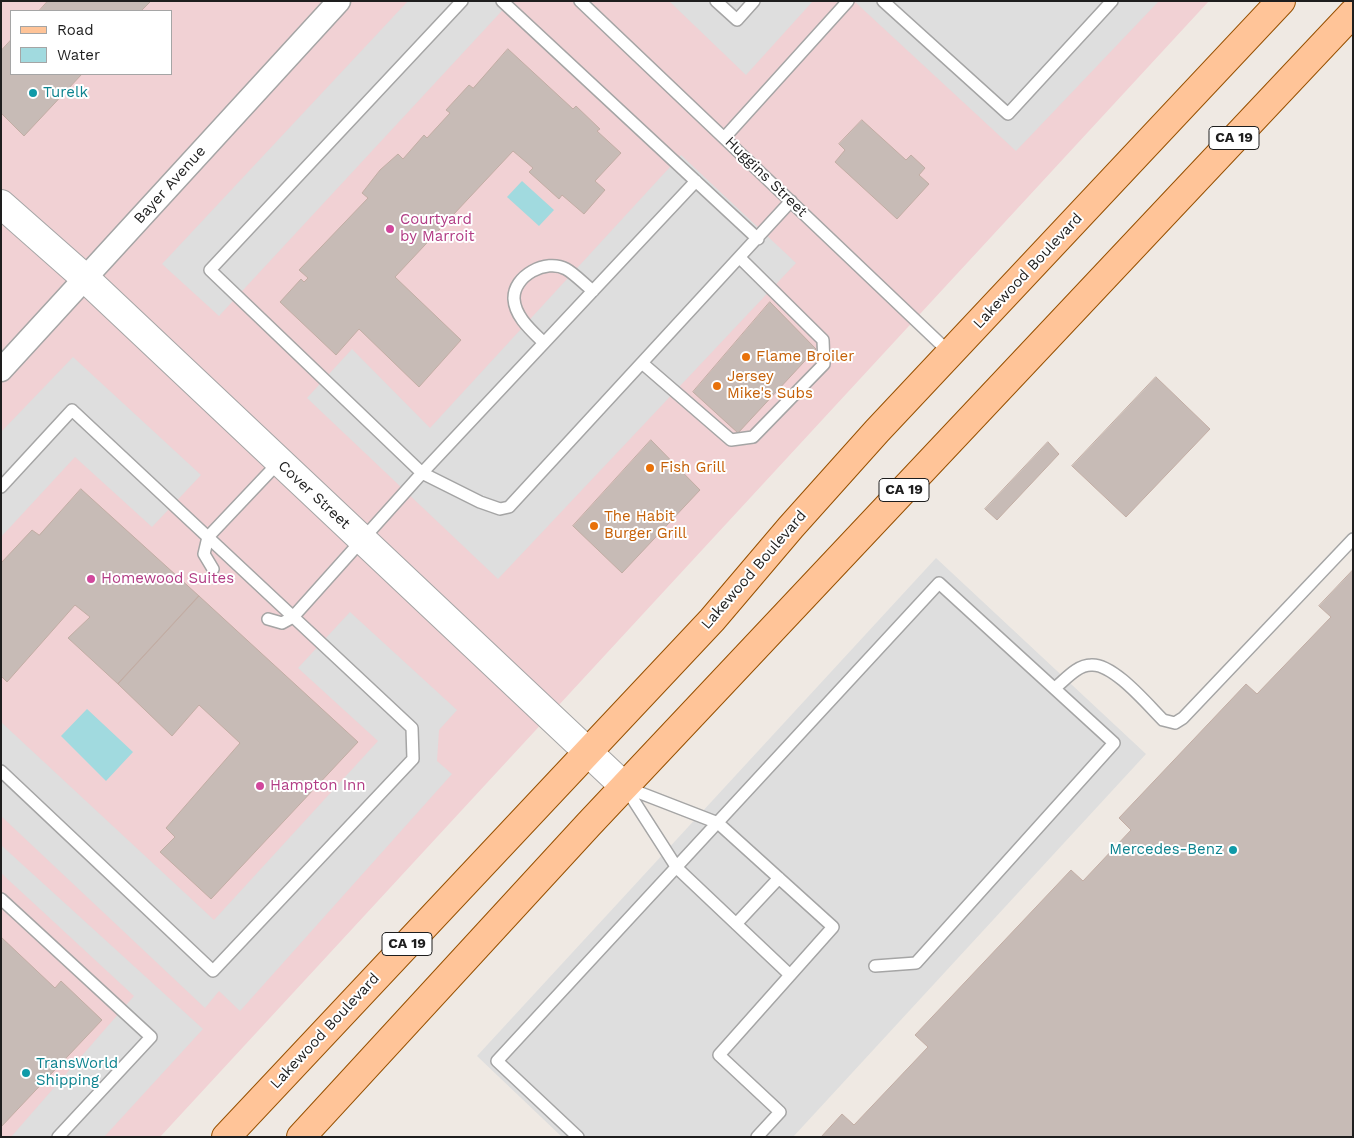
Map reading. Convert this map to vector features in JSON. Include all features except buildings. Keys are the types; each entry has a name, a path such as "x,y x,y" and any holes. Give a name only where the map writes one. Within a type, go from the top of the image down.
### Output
{"main road":[{"name":"Lakewood Boulevard","path":"226,1137 712,620 791,527 950,354 1281,1"},
{"name":"CA 19","path":"301,1137 625,787 1353,13"}],"street":[{"name":"Bayer Avenue","path":"1,370 86,280 339,1"},
{"name":"Cover Street","path":"1,204 86,280 588,750 625,787"}],"lane":[{"path":"462,1 210,270 422,473 480,502 500,509 509,507 791,202"},
{"path":"502,1 758,239"},
{"name":"Huggins Street","path":"580,1 950,354"},
{"path":"716,1 737,20 754,1"},
{"path":"724,137 848,1"},
{"path":"883,1 1008,114 1112,1"},
{"path":"268,619 282,623 293,617 422,473 696,181"},
{"path":"642,363 731,440 753,438 824,364 823,340 740,258"},
{"path":"544,343 520,318 514,300 516,286 528,274 546,265 565,268 593,291"},
{"path":"1,487 72,410 412,728 413,759 213,971 1,770"},
{"path":"213,569 204,554 208,537 279,462"},
{"path":"1056,688 1080,668 1090,664 1108,668 1163,720 1175,723 1183,718 1353,539"},
{"path":"578,1137 497,1061 939,583 998,639 1056,688 1114,743 916,963 875,966"},
{"path":"625,787 718,823 833,927 789,974 719,1055 780,1112 757,1137"},
{"path":"625,787 677,868 789,974"},
{"path":"736,924 779,878"},
{"path":"1,899 151,1037 58,1137"}],"shaded area":[{"path":"1,1 1209,1 160,1137 1,1137"},
{"path":"408,1 511,1 219,316 162,264"},
{"path":"669,1 813,1 746,75"},
{"path":"854,1 1159,1 1016,151"},
{"path":"681,155 796,263 498,579 307,398 352,349 430,428"},
{"path":"73,357 201,475 152,527 75,457 1,537 1,432"},
{"path":"936,558 1146,754 793,1137 562,1137 477,1056"},
{"path":"350,612 457,710 439,730 437,761 452,774 240,1011 219,991 205,1008 1,816 1,722 214,920 378,741 298,668"},
{"path":"1,845 203,1029 104,1137 11,1137 134,996 1,873"}],"water":[{"path":"522,181 554,210 539,226 507,197"},
{"path":"87,709 133,752 106,781 61,736"}],"place":[{"name":"Turelk","path":"33,93"},
{"name":"Courtyard by Marroit","path":"390,229"},
{"name":"Flame Broiler","path":"746,357"},
{"name":"Jersey Mike's Subs","path":"717,386"},
{"name":"Fish Grill","path":"650,468"},
{"name":"The Habit Burger Grill","path":"594,526"},
{"name":"Homewood Suites","path":"91,579"},
{"name":"Hampton Inn","path":"260,786"},
{"name":"Mercedes-Benz","path":"1233,850"},
{"name":"TransWorld Shipping","path":"26,1073"}]}
